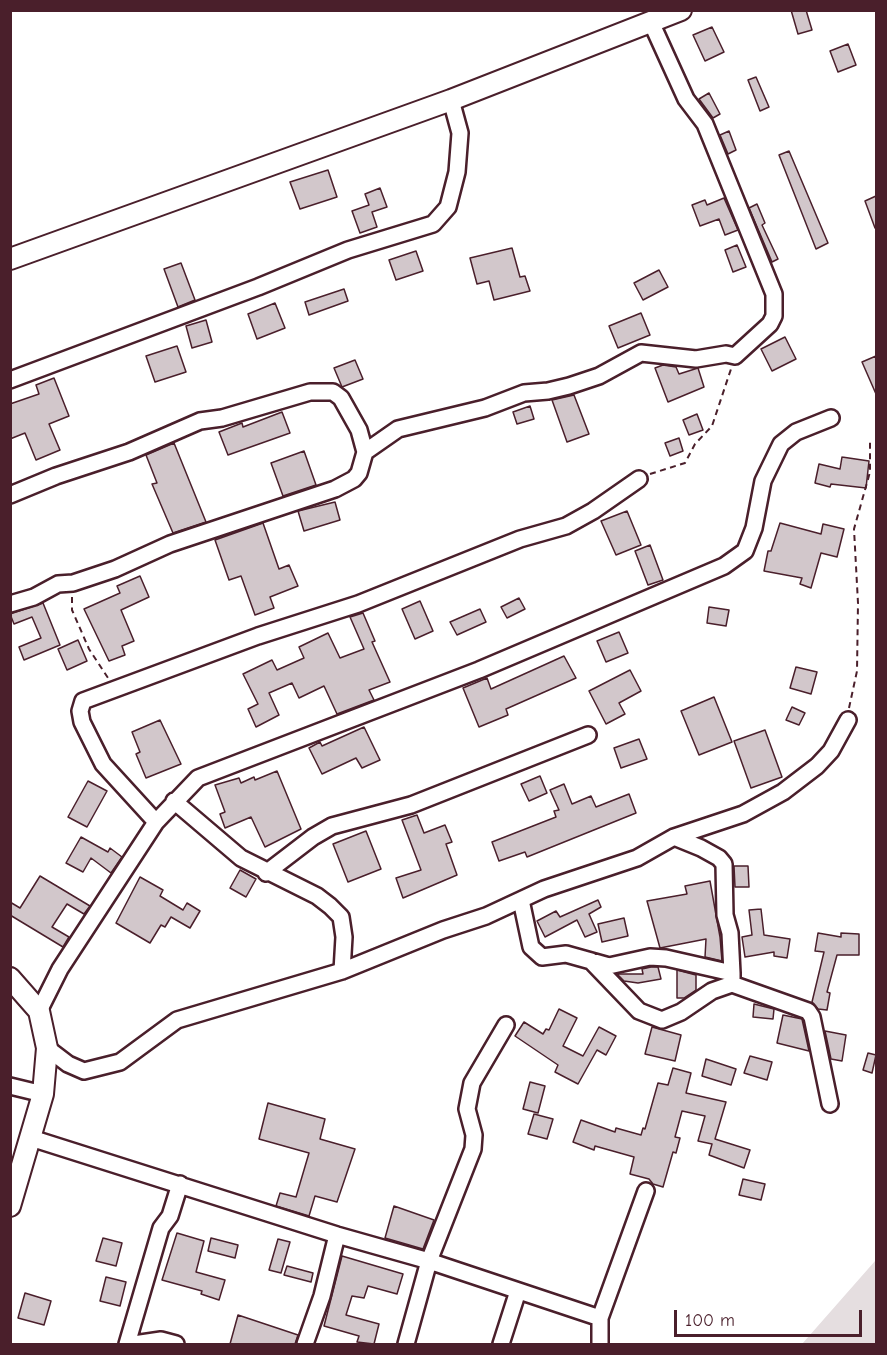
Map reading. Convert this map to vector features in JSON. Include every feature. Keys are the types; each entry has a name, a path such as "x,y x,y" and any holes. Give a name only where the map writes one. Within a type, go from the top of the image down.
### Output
{"street":[{"path":"10,259 451,100 681,10"},
{"path":"365,452 398,429 435,422 495,405 524,393 548,392 599,376 641,353 696,358 726,354 735,356 770,324 774,316 774,294 705,124 686,99 651,22"},
{"path":"10,380 124,335 156,326 348,250 433,224 448,207 457,171 460,133 451,100"},
{"path":"10,495 56,476 129,452 200,421 222,418 310,392 333,392 341,398 359,430 365,452 359,473 354,479 335,489 170,544 115,569 73,583 58,584 34,597 10,604"},
{"path":"39,1011 60,969 156,822 198,778 479,670 724,566 745,551 754,528 763,481 781,444 796,432 831,418"},
{"path":"156,822 103,764 82,722 80,711 83,701 258,636 358,604 520,539 566,526 593,511 639,479"},
{"path":"47,1048 68,1064 84,1071 100,1069 120,1062 177,1020 342,971 580,875 637,858 674,837 743,814 783,792 818,766 831,751 848,720"},
{"path":"266,873 313,837 332,826 411,804 588,735"},
{"path":"174,801 241,858 266,873 317,896 341,917 344,936 342,971"},
{"path":"674,837 701,848 719,858 724,864 725,915 730,933 732,978"},
{"path":"521,900 531,947 537,955 542,957 566,954 609,966 650,957 666,958 732,978 808,1011 812,1017 830,1104"},
{"path":"591,961 639,1011 662,1020 681,1012 732,978"},
{"path":"10,978 39,1011 47,1048 43,1094 12,1197"},
{"path":"406,1344 429,1260 474,1149 474,1135 467,1109 472,1083 506,1025"},
{"path":"10,1086 43,1094"},
{"path":"31,1138 337,1235 429,1260 600,1318"},
{"path":"127,1344 161,1228 170,1216 180,1184"},
{"path":"600,1344 600,1318 646,1191"},
{"path":"305,1344 322,1296 337,1235"},
{"path":"501,1344 518,1291"},
{"path":"135,1314 168,1342"},
{"path":"134,1344 168,1342"}],"path":[{"path":"639,479 685,463 695,444 712,426 735,356"},
{"path":"848,720 856,671 858,603 854,529 870,472 870,440"},
{"path":"73,583 72,610 89,649 108,678"}],"shaded area":[{"path":"876,1255 876,1344 802,1344 875,1261"}],"building":[{"path":"791,10 806,10 812,30 798,34"},
{"path":"712,27 724,52 705,61 693,35"},
{"path":"848,44 856,65 838,72 830,51"},
{"path":"756,77 769,107 760,111 748,80"},
{"path":"709,93 720,114 713,118 699,99"},
{"path":"729,131 736,150 728,154 720,135"},
{"path":"789,151 828,243 816,249 779,155"},
{"path":"328,170 337,197 300,209 290,182"},
{"path":"380,188 387,207 372,212 377,227 360,233 352,211 369,205 365,194"},
{"path":"876,196 876,227 875,228 865,201"},
{"path":"724,198 738,230 725,235 719,219 700,226 692,205 705,200 707,205"},
{"path":"757,204 765,223 762,225 778,259 772,262 749,208"},
{"path":"737,245 746,267 733,272 725,250"},
{"path":"512,248 520,277 525,276 530,291 494,300 489,281 477,284 470,258"},
{"path":"416,251 423,271 396,280 389,260"},
{"path":"181,263 195,300 178,307 164,269"},
{"path":"659,270 668,287 643,300 634,283"},
{"path":"344,289 348,301 309,315 305,302"},
{"path":"275,303 285,328 257,339 248,314"},
{"path":"641,313 650,335 618,348 609,326"},
{"path":"206,320 212,342 192,348 186,326"},
{"path":"785,337 796,359 772,371 761,349"},
{"path":"177,346 186,372 155,382 146,356"},
{"path":"876,356 876,394 862,362"},
{"path":"355,360 363,379 342,387 334,368"},
{"path":"663,365 676,367 679,374 698,368 704,387 668,402 655,368"},
{"path":"54,378 69,416 49,424 60,450 36,460 25,433 10,439 10,404 39,394 36,385"},
{"path":"574,395 589,434 567,442 552,400"},
{"path":"530,406 534,419 517,424 513,412"},
{"path":"282,412 290,433 228,455 219,432 242,423 243,427"},
{"path":"697,414 703,430 689,435 683,420"},
{"path":"679,438 683,451 670,456 665,443"},
{"path":"174,443 206,522 173,533 152,484 157,483 146,455"},
{"path":"304,451 316,485 283,496 271,463"},
{"path":"842,457 869,461 866,488 831,484 830,487 815,483 819,464 840,469"},
{"path":"335,502 340,520 304,531 298,511"},
{"path":"627,511 641,545 616,555 601,521"},
{"path":"263,523 279,569 289,565 298,586 270,597 274,608 255,615 241,576 229,580 215,540"},
{"path":"780,523 821,534 823,524 844,529 837,557 821,553 811,588 800,584 802,578 764,571 768,551 771,551"},
{"path":"650,545 663,580 648,585 635,551"},
{"path":"140,576 149,597 121,610 134,641 122,646 125,655 109,661 84,609 120,593 117,586"},
{"path":"519,598 525,609 507,618 501,607"},
{"path":"420,601 433,631 415,639 402,609"},
{"path":"43,603 60,645 24,660 19,647 41,638 32,617 14,624 10,614"},
{"path":"709,607 729,610 726,626 707,623"},
{"path":"480,609 486,622 457,635 450,622"},
{"path":"363,613 375,641 372,642 390,682 369,690 374,700 337,714 324,686 299,698 292,683 269,693 279,715 256,727 248,709 258,704 243,674 272,660 277,670 304,658 299,647 328,633 340,658 364,649 350,617"},
{"path":"619,632 628,653 606,662 597,641"},
{"path":"78,640 87,661 67,670 58,649"},
{"path":"564,656 576,678 506,709 508,715 479,727 463,688 487,678 491,689"},
{"path":"796,667 817,672 811,694 790,688"},
{"path":"630,670 641,691 619,703 625,714 606,724 589,691"},
{"path":"714,697 732,742 699,755 681,711"},
{"path":"792,707 805,713 799,725 786,720"},
{"path":"160,720 181,764 146,778 136,754 140,752 132,732"},
{"path":"364,727 380,760 362,768 356,758 322,774 309,748 320,742 322,746"},
{"path":"765,730 782,777 751,788 734,741"},
{"path":"639,739 647,759 621,768 614,748"},
{"path":"277,771 301,829 265,847 251,817 225,828 220,814 225,812 215,785 239,778 241,783 254,777 255,780"},
{"path":"540,776 547,793 529,801 521,784"},
{"path":"88,781 107,791 87,827 68,817"},
{"path":"564,784 572,804 591,796 596,807 629,794 636,813 527,857 525,852 499,861 492,842 556,817 554,811 559,810 550,790"},
{"path":"417,815 424,833 445,825 452,842 446,844 457,875 403,898 396,878 421,870 402,820"},
{"path":"366,831 381,869 348,882 333,844"},
{"path":"81,837 108,852 110,848 122,857 111,873 91,858 83,872 66,863"},
{"path":"734,866 748,866 749,887 735,887"},
{"path":"240,870 256,879 246,897 230,888"},
{"path":"40,876 90,906 84,914 67,904 52,927 69,937 63,947 10,915 10,902 20,908"},
{"path":"140,877 163,890 160,896 183,910 187,903 200,911 190,928 171,917 165,927 161,925 150,943 116,923"},
{"path":"710,881 722,961 705,957 706,939 660,948 647,901 687,894 685,886"},
{"path":"598,900 601,907 589,914 597,932 585,937 577,920 545,937 537,921 556,911 560,917"},
{"path":"761,909 764,935 790,939 787,958 774,956 774,952 745,957 742,937 752,935 749,910"},
{"path":"624,918 628,936 602,942 598,924"},
{"path":"818,933 841,937 841,933 859,934 859,955 837,955 827,992 830,993 827,1010 818,1009 812,1002 824,952 815,951"},
{"path":"658,967 661,979 638,983 624,981 617,974 643,974 642,969"},
{"path":"677,970 696,975 696,990 684,998 677,998"},
{"path":"754,1004 774,1009 773,1019 753,1017"},
{"path":"559,1009 577,1018 563,1046 583,1056 599,1027 616,1036 606,1055 597,1050 578,1084 555,1072 558,1065 515,1036 524,1022 543,1034 546,1029 549,1030"},
{"path":"783,1015 802,1019 809,1051 777,1043"},
{"path":"652,1027 681,1035 675,1061 645,1054"},
{"path":"825,1031 846,1035 842,1061 831,1059"},
{"path":"868,1053 876,1055 872,1073 863,1070"},
{"path":"750,1056 772,1062 767,1080 744,1073"},
{"path":"706,1059 736,1069 731,1085 702,1076"},
{"path":"673,1068 691,1073 686,1093 726,1102 715,1139 750,1150 744,1168 709,1155 712,1144 698,1141 705,1116 682,1111 675,1137 680,1138 676,1153 673,1152 663,1187 653,1184 649,1179 630,1174 634,1157 595,1146 594,1150 573,1142 581,1120 615,1132 616,1128 641,1135 643,1128 645,1129 658,1083 668,1085"},
{"path":"530,1082 545,1086 538,1113 523,1109"},
{"path":"268,1103 325,1119 320,1139 355,1149 337,1202 315,1196 309,1216 276,1206 280,1193 296,1197 309,1153 259,1139"},
{"path":"534,1114 553,1119 547,1139 528,1134"},
{"path":"743,1179 765,1184 761,1200 739,1195"},
{"path":"394,1206 434,1220 423,1249 385,1238"},
{"path":"177,1233 204,1241 196,1272 225,1280 219,1300 201,1294 202,1291 162,1280"},
{"path":"103,1238 122,1243 116,1266 96,1261"},
{"path":"211,1238 238,1245 235,1258 208,1251"},
{"path":"278,1239 290,1242 281,1273 269,1270"},
{"path":"342,1256 403,1274 397,1294 368,1286 364,1298 352,1296 346,1315 379,1324 374,1344 357,1342 359,1336 324,1326"},
{"path":"287,1266 313,1273 311,1282 284,1275"},
{"path":"106,1277 126,1282 120,1306 100,1301"},
{"path":"25,1293 51,1301 44,1325 18,1318"},
{"path":"238,1315 298,1335 295,1344 230,1344"}]}
